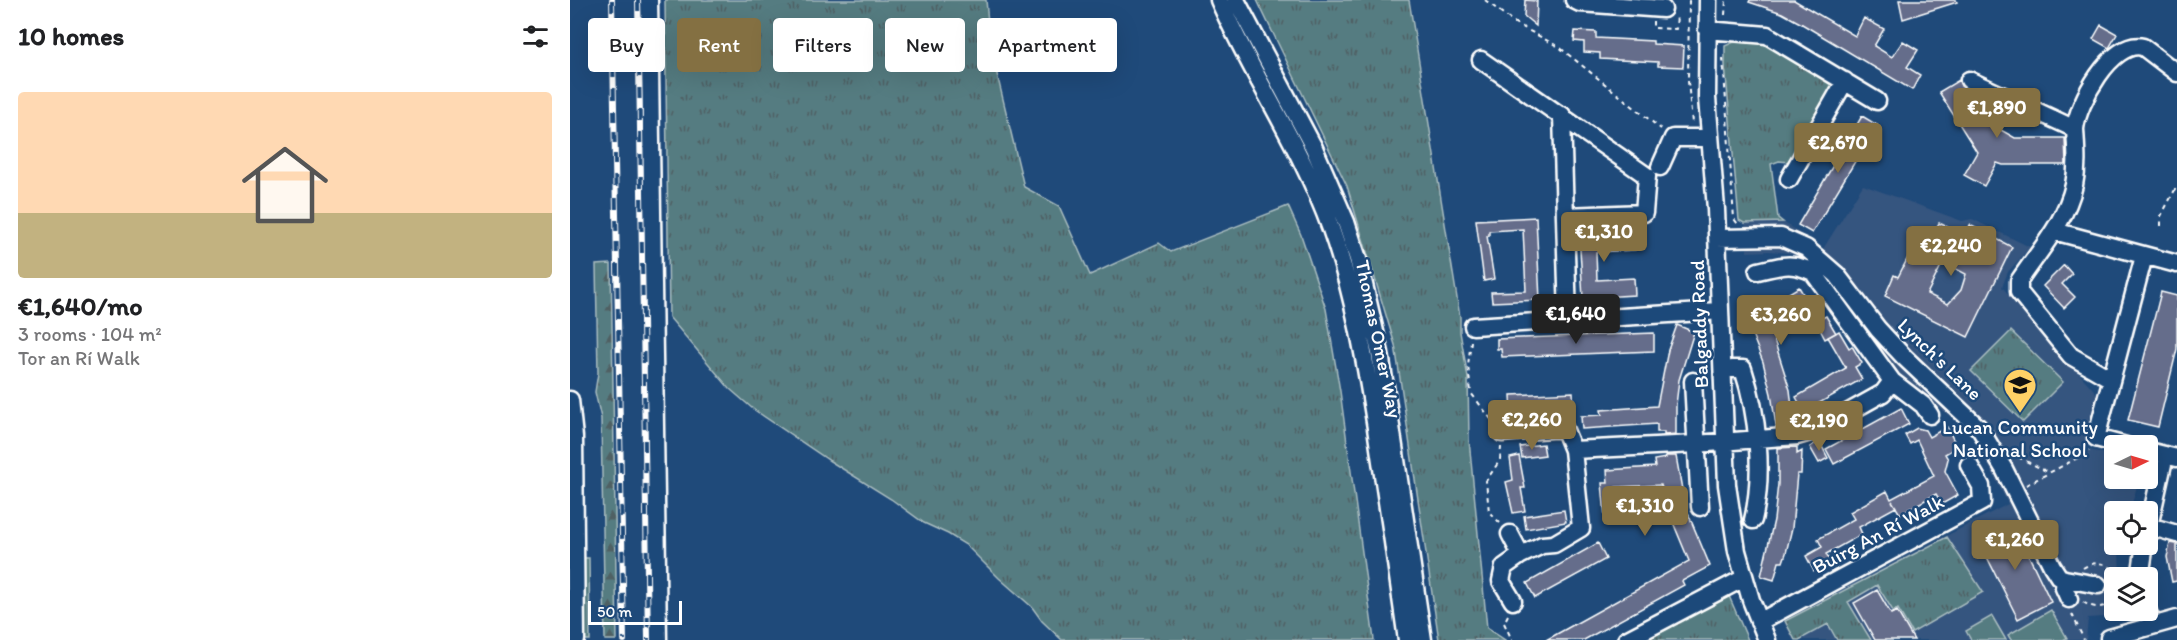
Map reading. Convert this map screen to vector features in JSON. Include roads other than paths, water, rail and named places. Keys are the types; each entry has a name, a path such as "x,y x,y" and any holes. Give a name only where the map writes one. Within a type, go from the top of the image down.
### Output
{"street":[{"path":"649,0 658,640"},
{"name":"Thomas Omer Way","path":"1219,0 1299,154 1327,219 1343,264 1364,356 1407,640"},
{"name":"Thomas Omer Way","path":"1236,0 1314,148 1346,222 1358,259 1380,353 1424,640"},
{"path":"1574,0 1580,3 1663,9"},
{"name":"Balgaddy Road","path":"1708,0 1707,98 1701,138 1717,238 1724,441 1730,507 1744,578 1767,640"},
{"path":"1707,30 1767,35 1877,101"},
{"path":"2111,379 2071,356 2019,292 2019,281 2054,231 2070,202 2077,169 2075,129 2078,111 2093,84 2110,62 2128,47 2136,45 2143,47 2177,73"},
{"path":"1481,60 1647,176 1644,213 1565,216"},
{"path":"1969,80 2075,129"},
{"path":"1789,179 1845,81"},
{"path":"1562,115 1568,320"},
{"path":"1660,167 1673,138 1701,138"},
{"path":"2054,231 2177,264"},
{"name":"Lynch's Lane","path":"1717,238 1781,237 1794,241 1817,256 1837,275 1878,328 1905,358 1980,429 2004,469 2052,566 2059,577 2065,579 2064,588 2075,605"},
{"path":"2104,440 2096,438 2144,256"},
{"path":"1758,271 1785,265 1798,265 1813,272 1892,381 1923,405 1930,415"},
{"path":"1473,326 1719,311"},
{"path":"1732,369 1743,369 1758,438 1757,503 1754,520"},
{"path":"1693,381 1700,507"},
{"path":"1573,450 1797,436 1815,431 1883,393 1892,381"},
{"path":"570,400 576,640"},
{"path":"1502,433 1564,428 1573,450 1581,528 1554,544 1542,545 1521,555 1504,567 1501,581 1513,601"},
{"path":"2157,501 2171,456"},
{"name":"Buirg An Rí Walk","path":"1759,622 1982,502 1981,486 1969,465"},
{"path":"2158,530 2177,534"},
{"path":"1510,534 1521,555"},
{"path":"1626,640 1744,578"},
{"path":"2065,579 2098,585"},
{"path":"2158,618 2177,619"},
{"path":"2108,634 2142,621"}],"railway":[{"path":"612,0 624,640"},
{"path":"638,0 648,640"}],"place":[{"name":"Lucan Community National School","path":"2020,414"}]}
